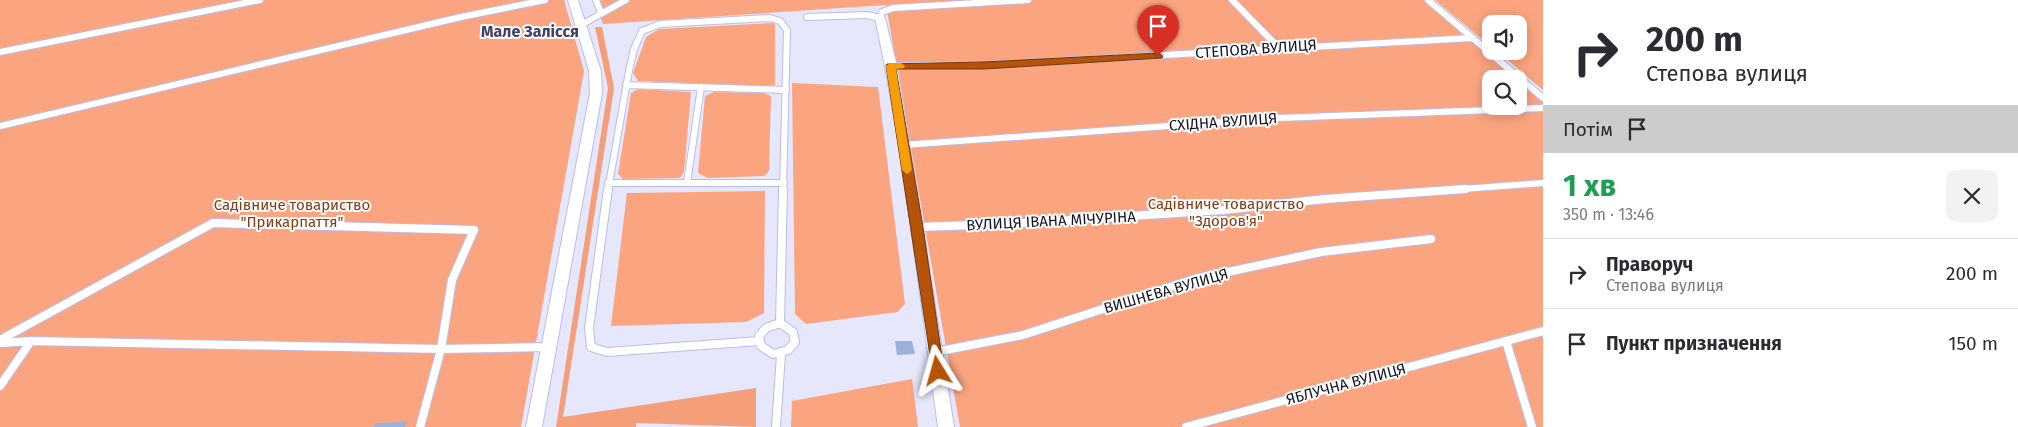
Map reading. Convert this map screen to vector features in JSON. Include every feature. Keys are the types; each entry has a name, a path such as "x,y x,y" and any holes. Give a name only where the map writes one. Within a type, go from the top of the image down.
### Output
{"street":[{"path":"534,427 596,93 595,71 573,0"},
{"path":"880,18 917,227 946,427"}],"lane":[{"path":"0,52 260,0"},
{"path":"0,126 461,17 545,0"},
{"path":"596,0 601,13"},
{"path":"581,24 626,0"},
{"path":"807,17 868,15 880,18 882,12 893,8 1028,0"},
{"path":"1232,0 1278,47"},
{"path":"1428,0 1543,98"},
{"path":"759,341 607,352 591,347 589,328 608,183 626,85 638,39 641,31 647,27 660,24 770,18 783,22 786,30 786,90 780,324"},
{"name":"СТЕПОВА ВУЛИЦЯ","path":"890,66 984,66 1278,47 1472,38"},
{"path":"626,85 786,90"},
{"path":"688,183 701,87"},
{"name":"СХІДНА ВУЛИЦЯ","path":"903,145 1279,118 1543,108"},
{"path":"608,183 784,183"},
{"name":"ВУЛИЦЯ ІВАНА МІЧУРІНА","path":"917,227 1008,224 1223,210 1334,198 1543,183"},
{"path":"0,341 213,223 474,230 452,280 441,349 420,427"},
{"name":"ВИШНЕВА ВУЛИЦЯ","path":"935,352 1023,335 1195,279 1321,252 1431,239"},
{"path":"772,324 780,324 788,326 794,332 796,339 794,346 789,351 781,354 767,352 759,341 759,334 764,328 772,324"},
{"name":"ЯБЛУЧНА ВУЛИЦЯ","path":"1186,427 1543,331"},
{"path":"0,341 441,349 549,347"},
{"path":"0,386 31,341"},
{"path":"1506,341 1532,427"},
{"path":"776,427 781,354"}],"green space":[{"name":"Садівниче товариство \"Прикарпаття\"","path":"0,0 564,0 584,71 521,427 0,427"},
{"name":"Садівниче товариство \"Здоров'я\"","path":"594,0 1424,0 1482,50 1482,60 1494,60 1506,70 1482,70 1482,115 1527,115 1527,88 1543,101 1543,427 960,427 886,5 603,24"},
{"path":"1435,0 1543,0 1543,90 1527,76 1527,70 1519,70 1508,60 1527,60 1527,15 1482,15 1482,39"},
{"path":"775,24 775,85 638,81 633,73 646,37 659,29"},
{"path":"792,83 878,87 905,304 897,312 806,324 795,314"},
{"path":"638,89 691,92 684,172 680,178 623,179 618,174 631,93"},
{"path":"714,92 763,93 771,96 769,171 764,176 708,178 698,173 705,96"},
{"path":"765,191 764,313 746,322 611,326 627,193"},
{"path":"912,379 918,427 791,427 792,401"}],"shaded area":[{"path":"595,27 602,27 614,88 563,417 756,388 756,427 636,423 636,427 556,427 608,88"}],"building":[{"path":"895,341 912,341 915,354 897,355"},
{"path":"407,422 405,427 374,427 375,423"}],"slow traffic":[{"path":"901,66 890,66 907,170"}],"district":[{"name":"Мале Залісся","path":"530,31"}],"route":[{"path":"938,371 917,227 890,66 984,66 1158,56"}]}
